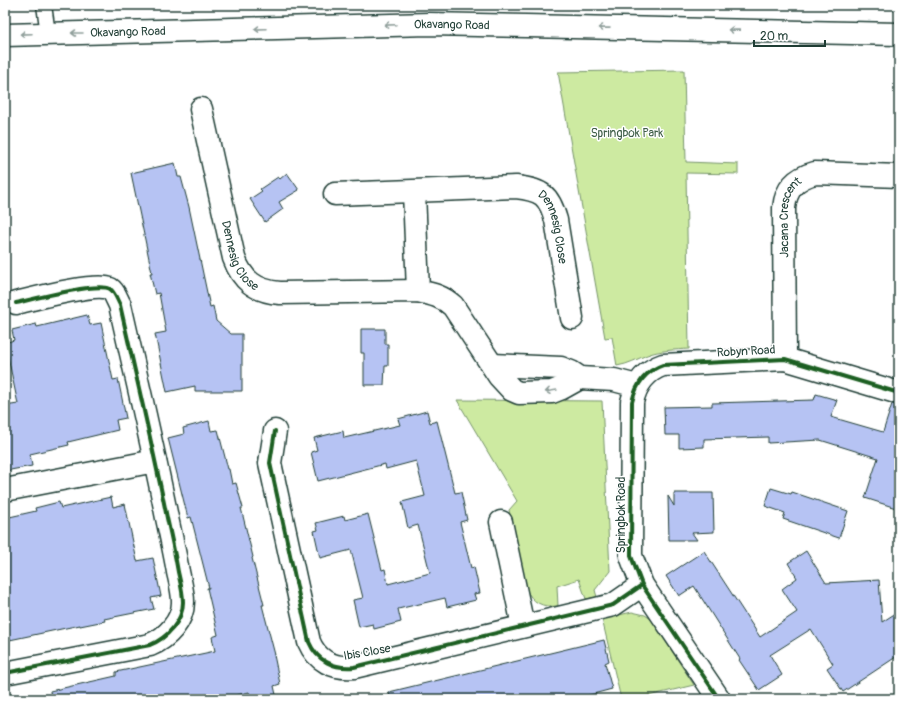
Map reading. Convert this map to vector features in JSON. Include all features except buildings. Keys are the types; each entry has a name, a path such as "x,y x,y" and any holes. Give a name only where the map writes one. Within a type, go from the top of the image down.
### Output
{"street":[{"name":"Okavango Road","path":"5,35 429,24 899,34"},
{"name":"Dennesig Close","path":"202,109 234,258 238,270 252,284 270,292 280,293 418,291 432,294 444,298 453,306 493,365 561,368 580,378 639,382"},
{"name":"Jacana Crescent","path":"785,359 784,208 788,193 798,180 815,173 899,176"},
{"name":"Dennesig Close","path":"335,194 516,187 532,189 542,194 553,210 556,220 572,318"},
{"path":"414,192 418,291"},
{"path":"5,673 159,642 171,631 178,621 182,612 183,602 180,578 155,461 120,305 115,295 110,289 102,287 16,303"},
{"name":"Robyn Road","path":"639,382 655,368 663,365 785,359 899,393"},
{"name":"Springbok Road","path":"639,382 632,402 630,549 632,562 642,585 719,699"},
{"name":"Ibis Close","path":"275,431 270,463 309,642 321,659 336,667 354,667 613,605 642,585"},
{"path":"5,490 155,461"},
{"path":"501,522 523,626"}],"lane":[{"path":"44,5 48,34"}],"green space":[{"name":"Springbok Park","path":"684,70 686,162 738,164 738,174 686,173 689,349 657,352 617,366 612,337 605,338 558,72"},
{"path":"457,400 602,401 610,571 595,590 597,597 586,599 579,579 557,586 558,606 542,605 528,594 509,510 517,501"},
{"path":"632,612 645,615 651,619 694,685 636,699 621,699 602,619"}],"cycle path":[{"path":"5,673 150,645 162,638 173,628 180,616 183,602 173,545 150,438 120,305 115,294 112,290 103,287 79,289 16,303"},
{"path":"719,699 642,585 631,556 632,402 636,389 646,375 663,365 785,359 899,393"},
{"path":"275,431 270,463 309,642 312,649 321,659 333,665 340,667 354,667 613,605 642,585"}]}
